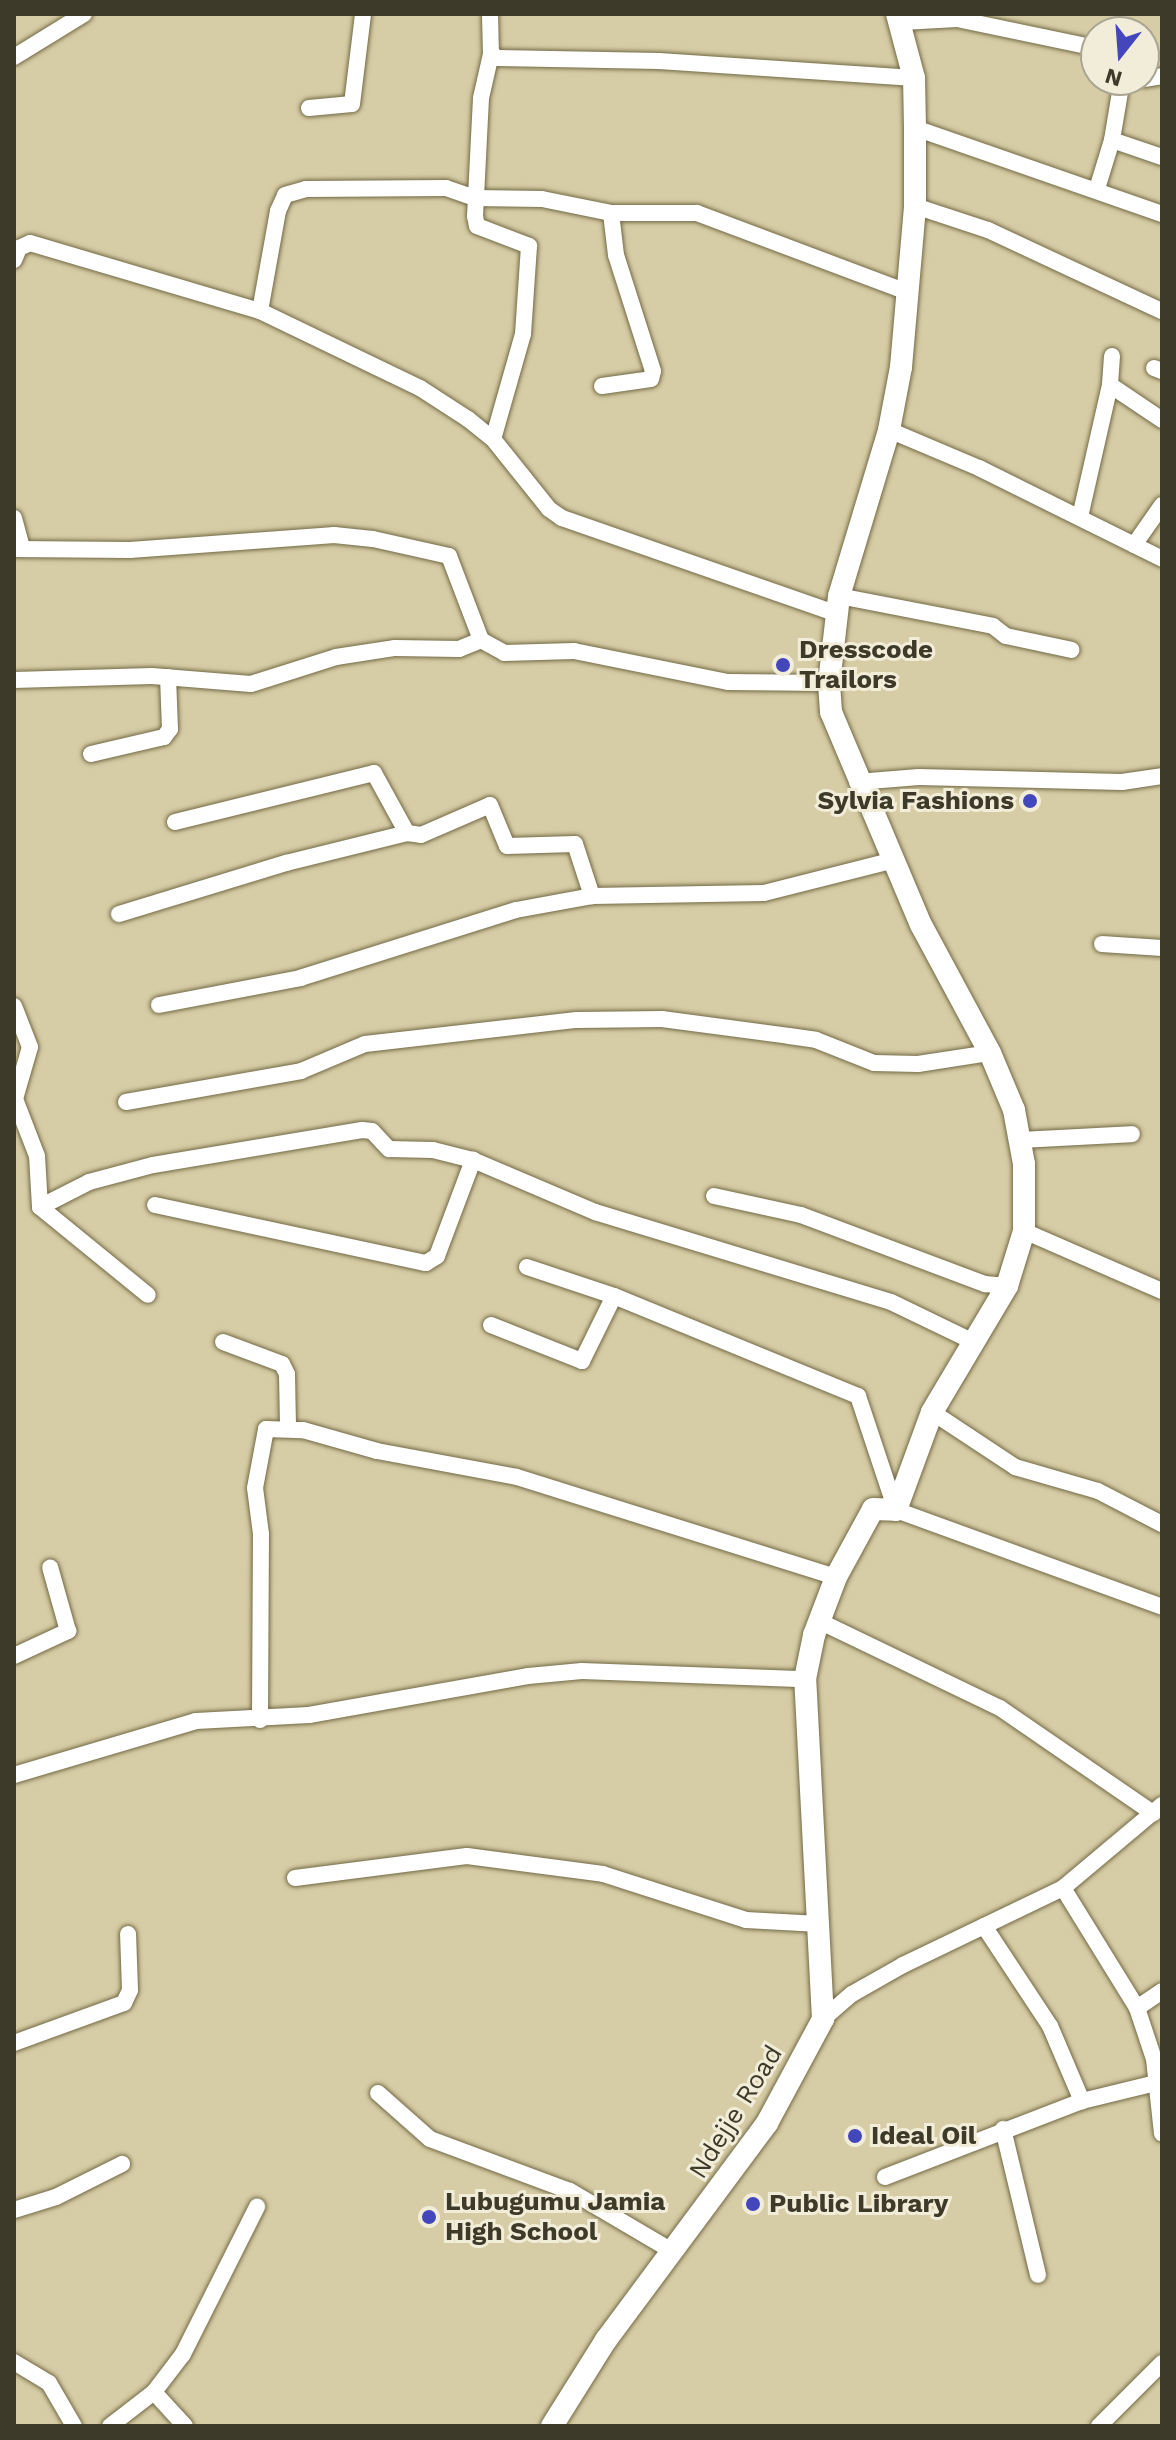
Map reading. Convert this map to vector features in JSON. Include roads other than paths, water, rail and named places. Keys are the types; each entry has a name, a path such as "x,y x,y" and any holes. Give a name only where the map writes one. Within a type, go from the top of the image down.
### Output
{"street":[{"path":"14,57 84,14"},
{"path":"309,108 352,104 363,14"},
{"path":"490,14 491,54 481,98 475,198 477,226 529,246 523,334 493,439"},
{"path":"896,1510 932,1412 976,1343 1007,1286 1024,1231 1019,1140 1014,1110 990,1053 921,925 857,782 831,712 829,683 838,605 889,430 907,292 915,206 914,78 899,18 957,19 1080,45"},
{"path":"491,54 914,78"},
{"path":"1097,189 1127,96"},
{"path":"915,128 1162,214"},
{"path":"1112,140 1162,157"},
{"path":"260,311 285,195 306,189 429,187 475,198 542,199 611,213 697,213 907,292"},
{"path":"915,206 988,230 1162,311"},
{"path":"602,386 651,379 653,371 616,255 611,213"},
{"path":"14,260 19,248 30,243 260,311 420,388 493,439 562,518 838,605 993,626 1006,636 1072,650"},
{"path":"1080,517 1110,385 1112,356"},
{"path":"1110,385 1162,420"},
{"path":"889,430 1080,517 1162,559"},
{"path":"1134,545 1162,505"},
{"path":"14,518 18,548 211,547 334,535 439,550 451,559 481,640 504,653 574,651 728,682 829,683"},
{"path":"14,680 168,677 251,684 336,657 395,648 459,649 481,640"},
{"path":"91,754 164,737 170,729 168,677"},
{"path":"175,822 374,773 407,833"},
{"path":"857,782 919,777 1122,782 1162,776"},
{"path":"119,914 407,833 421,835 490,805 507,846 575,844 592,896"},
{"path":"159,1005 300,978 477,919 592,896 764,893 894,860"},
{"path":"1102,944 1162,948"},
{"path":"14,1006 30,1047 15,1099 37,1156 40,1207 148,1295"},
{"path":"126,1102 301,1071 365,1044 577,1020 662,1019 789,1036 816,1040 874,1063 918,1064 990,1053"},
{"path":"40,1207 89,1182 153,1165 362,1130 397,1151 433,1150 473,1160 595,1212 891,1302 976,1343"},
{"path":"1019,1140 1132,1134"},
{"path":"155,1205 426,1263 437,1256 473,1160"},
{"path":"714,1196 801,1215 985,1284 1007,1286"},
{"path":"1024,1231 1162,1291"},
{"path":"527,1267 614,1296 858,1396 896,1510"},
{"path":"491,1325 582,1361 614,1296"},
{"path":"223,1342 282,1364 287,1374 288,1428"},
{"path":"932,1412 1015,1467 1098,1491 1162,1524"},
{"path":"260,1720 261,1534 255,1488 266,1429 288,1428 517,1477 836,1577"},
{"path":"823,2019 805,1679 819,1621 836,1577 873,1509 896,1510 1162,1607"},
{"path":"14,1656 68,1631 50,1567"},
{"path":"819,1621 1000,1708 1158,1809 1063,1888 865,1987 823,2019"},
{"path":"14,1775 196,1721 260,1720 582,1671 805,1679"},
{"path":"295,1878 467,1856 603,1874 746,1920 819,1924"},
{"path":"1063,1888 1137,2008 1156,2083 1162,2134"},
{"path":"984,1926 1050,2026 1082,2101"},
{"path":"14,2043 124,2003 130,1990 128,1934"},
{"path":"1137,2008 1162,1991"},
{"name":"Ndejje Road","path":"552,2426 672,2251 767,2123 823,2019"},
{"path":"885,2177 1082,2101 1156,2083"},
{"path":"378,2093 430,2139 570,2191 672,2251"},
{"path":"1003,2129 1038,2275"},
{"path":"14,2210 56,2197 122,2164"},
{"path":"110,2426 154,2392 183,2354 257,2207"},
{"path":"14,2362 49,2383 74,2426"},
{"path":"1099,2426 1162,2363"},
{"path":"154,2392 185,2426"}],"place":[{"name":"Dresscode Trailors","path":"783,665"},
{"name":"Sylvia Fashions","path":"1030,801"},
{"name":"Ideal Oil","path":"855,2136"},
{"name":"Public Library","path":"753,2204"},
{"name":"Lubugumu Jamia High School","path":"429,2217"}]}
